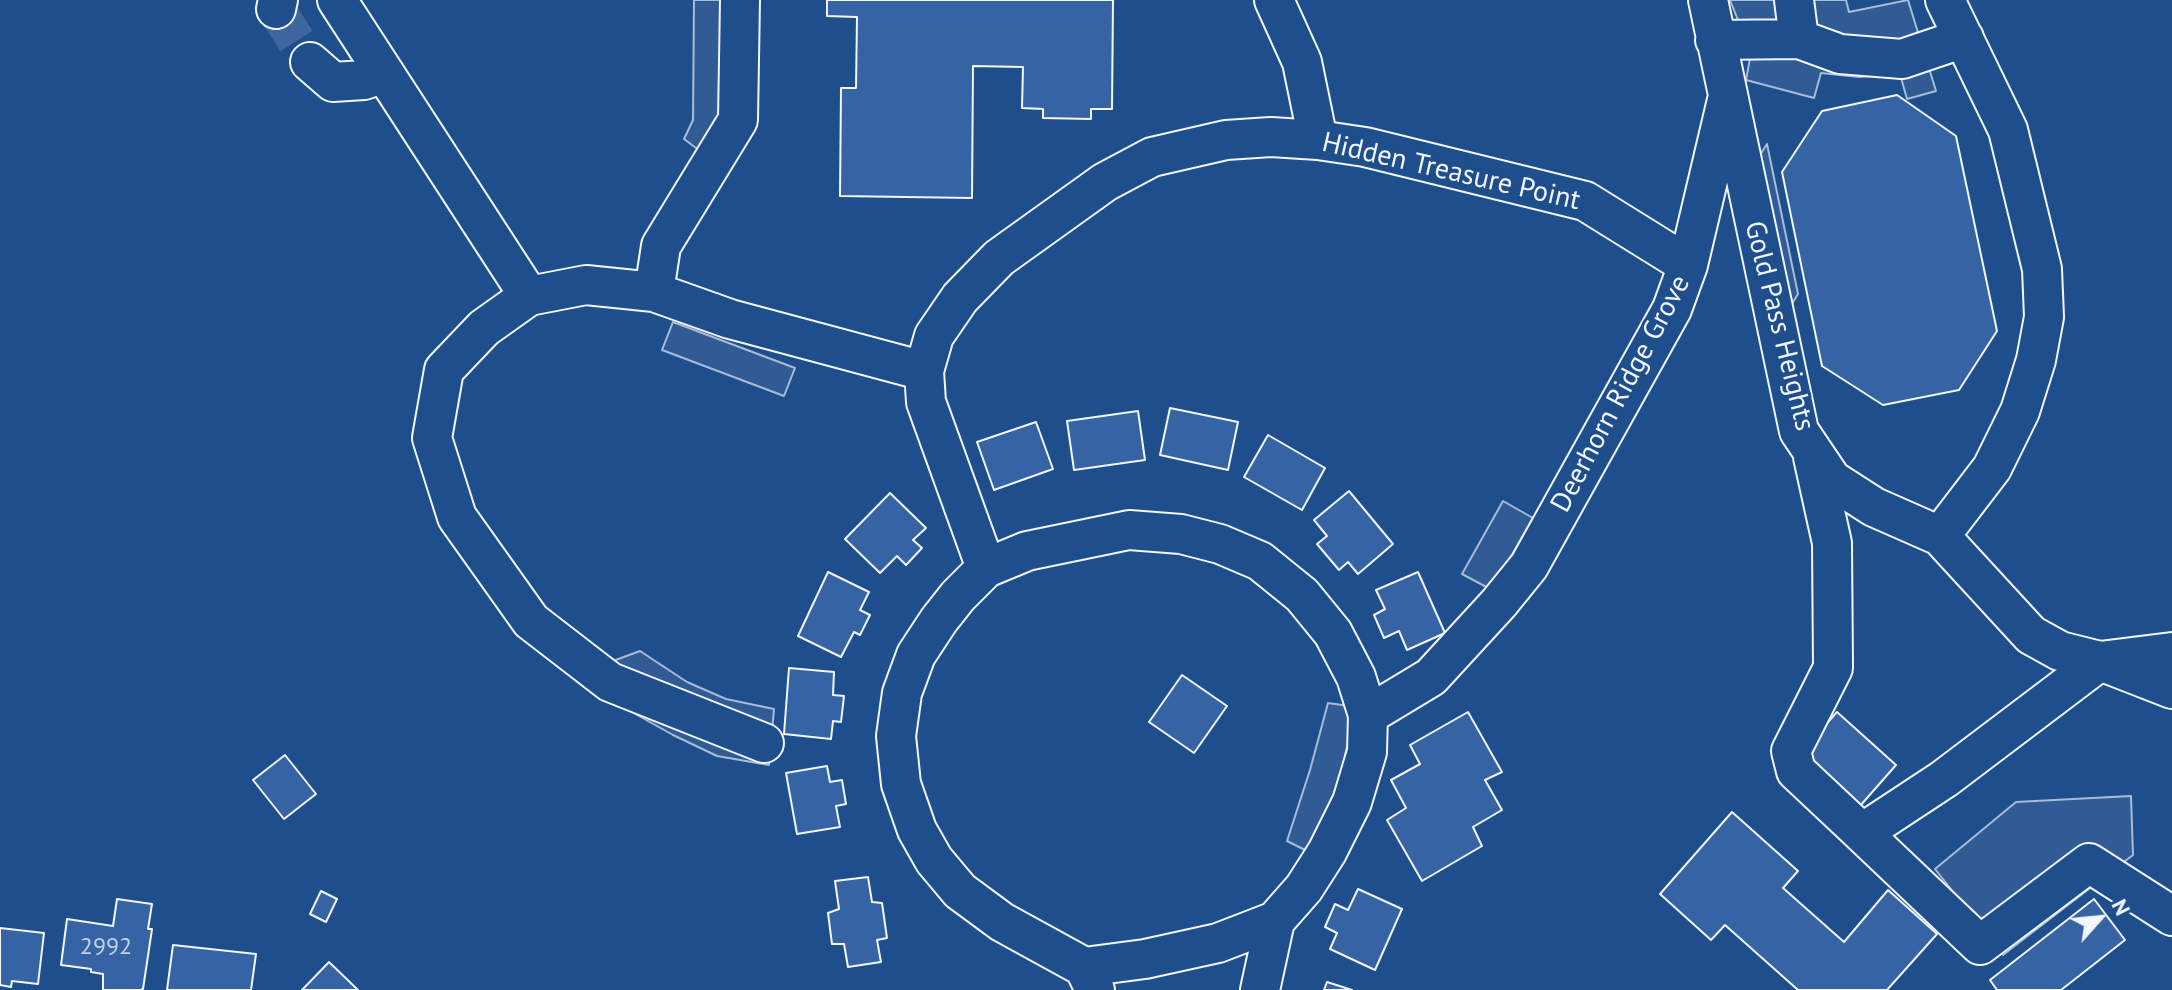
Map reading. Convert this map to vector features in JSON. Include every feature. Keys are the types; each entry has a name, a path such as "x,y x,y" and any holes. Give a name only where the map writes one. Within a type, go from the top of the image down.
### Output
{"street":[{"path":"337,0 529,296"},
{"path":"654,292 661,246 738,120 740,0"},
{"path":"1274,0 1302,62 1318,140"},
{"name":"Deerhorn Ridge Grove","path":"1368,715 1431,677 1529,566 1672,309 1688,265 1727,100 1708,0"},
{"path":"1794,0 1799,39"},
{"path":"1940,536 1992,468 2020,411 2036,360 2044,317 2042,269 2008,130 1945,0"},
{"path":"1715,40 1799,39 1840,54 1902,59 1964,38"},
{"path":"310,62 333,82 364,80 384,73"},
{"name":"Gold Pass Heights","path":"1727,100 1799,431 1832,480 1874,507 1940,536 2031,635 2060,651 2100,661 2172,652"},
{"name":"Hidden Treasure Point","path":"986,568 926,402 924,371 934,336 960,298 999,258 1105,182 1152,157 1189,146 1271,137 1318,140 1408,157 1585,201 1688,265"},
{"path":"764,743 610,682 531,621 457,517 432,438 444,370 484,328 529,296 586,285 654,292 730,319 924,371"},
{"path":"1811,447 1832,543 1833,668 1791,751 1796,771 1980,945 2089,863 2172,916"},
{"path":"1129,530 1181,534 1220,544 1260,561 1302,595 1333,633 1356,677 1368,715 1367,752 1352,802 1327,852 1304,888 1275,921 1218,943 1145,959 1089,978 960,891 934,860 917,830 901,784 896,736 902,693 916,655 958,596 986,568 1027,551 1129,530"},
{"path":"1862,833 1944,779 2100,661 2172,689"},
{"path":"1260,990 1275,921"}],"shaded area":[{"path":"694,0 722,0 720,117 700,151 684,139 693,120"},
{"path":"1730,0 1846,0 1849,12 1908,0 1936,91 1907,99 1900,74 1859,77 1821,73 1814,98 1746,80 1751,53"},
{"path":"1767,144 1798,294 1777,328 1745,178"},
{"path":"673,322 795,368 784,396 662,350"},
{"path":"1503,501 1533,518 1492,590 1462,574"},
{"path":"640,651 687,682 726,699 774,709 769,765 717,756 673,735 623,707 583,672"},
{"path":"1328,703 1356,707 1340,778 1311,853 1287,841"},
{"path":"2131,796 2133,855 2003,955 1935,869 2016,802"}],"building":[{"path":"827,0 1113,0 1112,109 1091,109 1091,119 1043,118 1043,109 1022,108 1023,67 973,66 972,198 840,196 841,88 856,88 857,17 827,16"},
{"path":"1897,95 1956,136 1997,331 1959,390 1883,405 1822,366 1782,172 1822,111"},
{"path":"1170,408 1238,422 1228,470 1160,455"},
{"path":"1138,411 1145,460 1074,470 1067,421"},
{"path":"1036,422 1053,469 994,490 977,442"},
{"path":"1268,435 1325,468 1302,510 1244,477"},
{"path":"1349,491 1393,544 1358,574 1348,562 1339,570 1317,544 1327,536 1314,520"},
{"path":"890,493 926,528 913,540 922,548 906,565 897,556 880,573 845,539"},
{"path":"828,572 869,592 860,610 870,615 860,635 854,632 841,657 798,636"},
{"path":"1418,572 1445,633 1407,650 1399,631 1384,638 1374,615 1385,609 1376,590"},
{"path":"789,668 834,672 833,695 844,696 841,722 833,721 831,739 784,734"},
{"path":"1182,675 1227,706 1194,753 1149,722"},
{"path":"1468,712 1502,772 1485,780 1502,810 1473,827 1482,846 1422,881 1387,820 1406,808 1391,780 1420,764 1410,745"},
{"path":"1837,712 1896,765 1860,806 1801,752"},
{"path":"285,755 316,794 284,819 253,780"},
{"path":"827,766 830,782 842,780 846,804 836,806 840,827 797,834 786,773"},
{"path":"1732,812 1798,871 1783,888 1844,942 1888,890 1937,934 1887,990 1798,990 1725,925 1711,940 1660,894"},
{"path":"868,877 872,902 882,903 887,938 877,940 881,962 848,967 844,944 832,944 828,913 839,909 835,881"},
{"path":"1358,889 1402,909 1375,970 1330,949 1337,933 1325,927 1335,904 1348,910"},
{"path":"321,891 337,899 326,922 310,914"},
{"path":"117,899 152,904 148,929 152,929 141,990 103,990 103,974 61,965 67,919 113,926"},
{"path":"2094,899 2125,940 2061,990 1997,990 1990,980"},
{"path":"0,928 44,933 38,984 12,981 11,987 0,985"},
{"path":"173,945 256,954 251,990 167,990"},
{"path":"329,962 358,990 302,990"},
{"path":"1327,982 1352,990 1324,990"}],"tunnel":[{"path":"276,9 310,62"}]}
